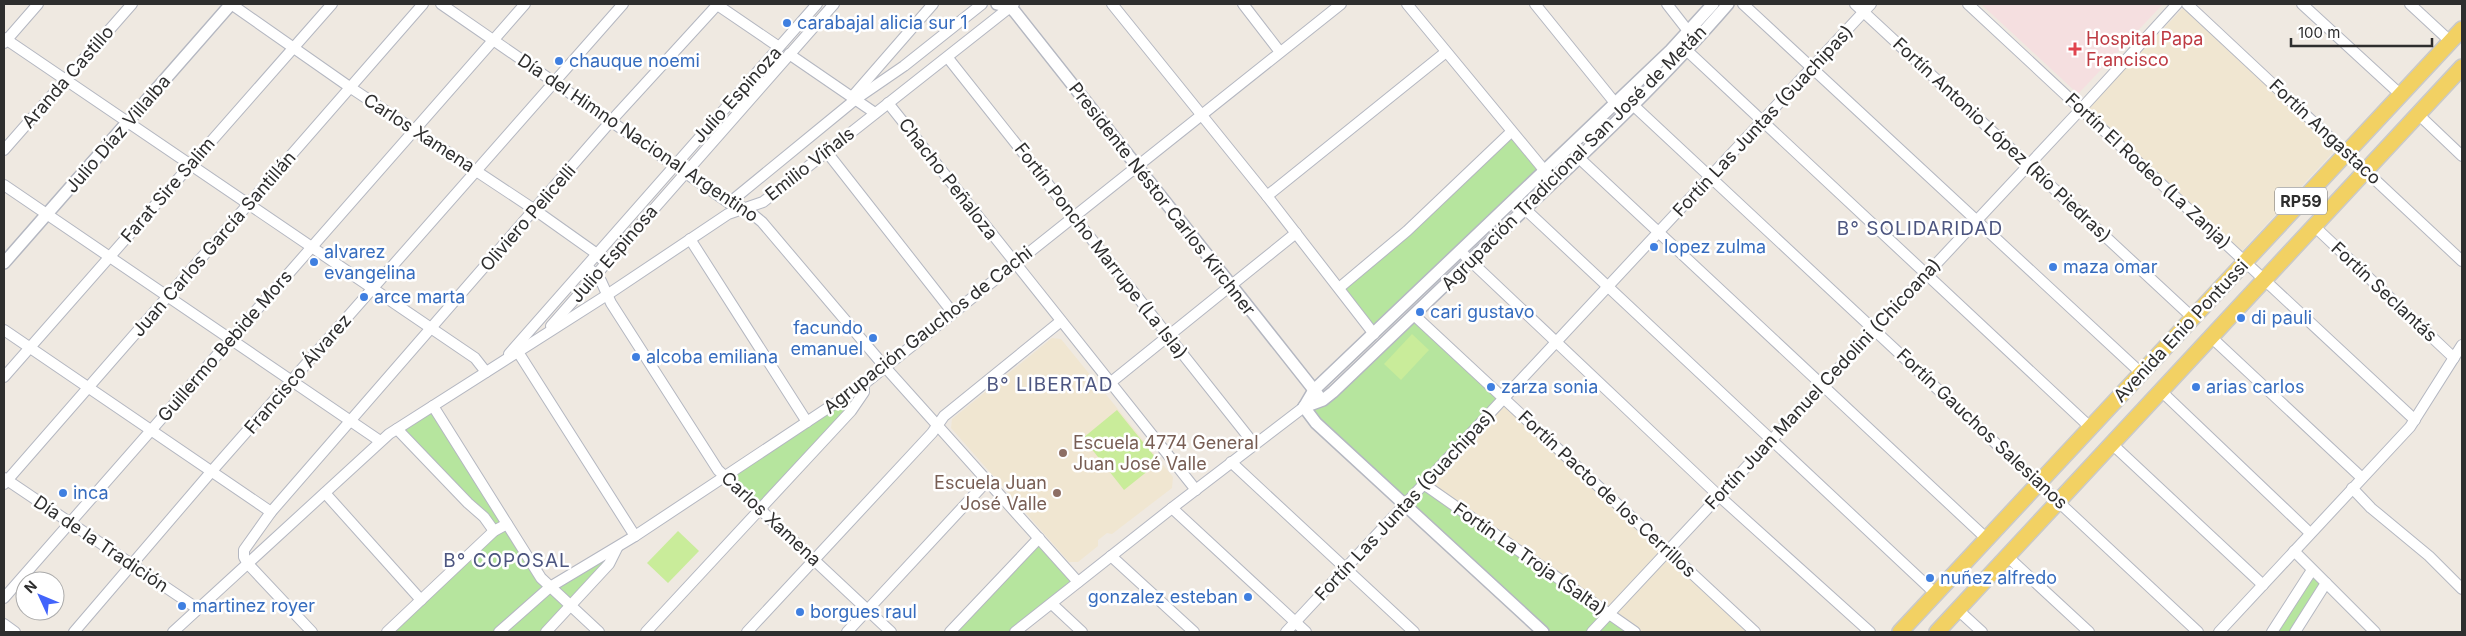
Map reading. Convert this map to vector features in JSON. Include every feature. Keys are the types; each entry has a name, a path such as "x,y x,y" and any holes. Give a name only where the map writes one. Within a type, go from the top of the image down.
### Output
{"main road":[{"name":"Avenida Enio Pontussi","path":"1900,632 2462,29"},
{"name":"Avenida Enio Pontussi","path":"1937,632 2462,67"}],"street":[{"path":"38,4 5,40 66,79 310,248 475,358 486,372"},
{"name":"Aranda Castillo","path":"4,150 132,4"},
{"name":"Carlos Xamena","path":"231,4 351,88 535,210 597,254 606,264"},
{"name":"Julio Díaz Villalba","path":"4,263 231,4"},
{"name":"Farat Sire Salim","path":"4,377 332,4"},
{"name":"Juan Carlos García Santillán","path":"5,481 249,205 423,4"},
{"name":"Día del Himno Nacional Argentino","path":"441,4 729,203 744,208 762,222 885,367 939,424 1078,582"},
{"name":"Guillermo Bebide Mors","path":"4,598 525,4"},
{"name":"Francisco Álvarez","path":"74,632 211,472 624,4"},
{"path":"717,4 779,47"},
{"name":"Oliviero Pelicelli","path":"248,564 244,556 244,550 271,512 535,210 611,120 717,4"},
{"name":"Julio Espinoza","path":"597,254 817,4"},
{"name":"Julio Espinoza","path":"686,172 834,4"},
{"path":"854,98 933,4"},
{"name":"Emilio Viñals","path":"729,203 854,98 904,66 982,4"},
{"path":"997,4 1012,5"},
{"path":"1112,4 1267,196 1374,334"},
{"path":"1244,4 1280,52"},
{"name":"Agrupación Gauchos de Cachi","path":"499,632 550,587 616,548 725,478 864,384 1341,4"},
{"path":"1407,4 1554,182"},
{"path":"1535,4 1624,114"},
{"path":"1667,4 1692,36"},
{"name":"Agrupación Tradicional San José de Metán","path":"1692,36 1712,4"},
{"name":"Agrupación Tradicional San José de Metán","path":"1304,407 1314,390 1614,104 1728,4"},
{"path":"1743,4 2140,373"},
{"name":"Fortín Antonio López (Río Piedras)","path":"1854,4 2192,318"},
{"name":"Fortín Las Juntas (Guachipas)","path":"1286,632 1406,506 1556,342 1712,178 1871,4"},
{"name":"Fortín El Rodeo (La Zanja)","path":"1968,4 2415,420"},
{"name":"Fortín Juan Manuel Cedolini (Chicoana)","path":"1592,632 2177,4"},
{"name":"Fortín Angastaco","path":"2187,4 2462,261"},
{"path":"2302,4 2400,95"},
{"path":"2410,4 2451,42"},
{"name":"Emilio Viñals","path":"542,336 728,214 763,202 875,112 948,58 1012,5"},
{"name":"Presidente Néstor Carlos Kirchner","path":"1012,5 1136,168 1323,400"},
{"path":"1682,46 2091,428"},
{"name":"Agrupación Tradicional San José de Metán","path":"1016,632 1254,444 1304,407 1323,400 1634,105 1682,46"},
{"path":"1267,196 1446,52"},
{"name":"Chacho Peñaloza","path":"789,54 875,112"},
{"name":"Fortín Poncho Marrupe (La Isla)","path":"948,58 1254,444"},
{"name":"Chacho Peñaloza","path":"888,103 1196,490"},
{"name":"Fortín Gauchos Salesianos","path":"1634,105 2198,632"},
{"path":"2419,115 2462,156"},
{"path":"1339,288 1407,231 1511,132"},
{"path":"826,151 953,313"},
{"path":"1579,158 1987,539"},
{"name":"Julio Espinosa","path":"542,336 686,172"},
{"path":"4,185 232,338 380,441"},
{"path":"1525,209 1936,594"},
{"name":"Fortín Seclantás","path":"2314,226 2454,358"},
{"path":"1110,383 1296,233"},
{"path":"690,239 807,422"},
{"path":"1460,251 1719,496 1870,632"},
{"name":"Julio Espinosa","path":"500,364 597,254"},
{"name":"Carlos Xamena","path":"587,266 602,281 607,295 718,470 891,632"},
{"name":"Fortín Pacto de los Cerrillos","path":"1414,315 1755,632"},
{"path":"747,632 815,560 939,424 944,416 1061,321"},
{"path":"4,330 271,512"},
{"path":"173,632 380,441 397,428 542,336"},
{"path":"2210,337 2362,478"},
{"path":"2219,632 2415,420 2462,345"},
{"path":"518,352 635,536"},
{"path":"646,632 762,510 851,411 864,392 864,384"},
{"path":"2161,392 2310,533"},
{"path":"433,406 542,578 599,632"},
{"path":"1304,407 1316,423 1542,632"},
{"path":"397,428 468,503 484,517 494,531"},
{"path":"2112,444 2263,585"},
{"path":"1231,462 1414,632"},
{"path":"847,632 988,480"},
{"name":"Día de la Tradición","path":"5,481 198,609"},
{"name":"Fortín La Troja (Salta)","path":"1425,485 1634,632"},
{"path":"2352,488 2371,508 2429,556 2462,589"},
{"path":"324,493 422,600"},
{"path":"1172,508 1306,632"},
{"path":"388,632 494,531 507,524"},
{"path":"950,632 1039,538"},
{"path":"546,632 609,564 616,548"},
{"path":"2294,551 2374,632"},
{"path":"1111,556 1194,632"},
{"path":"2008,557 2089,632"},
{"path":"248,564 312,632"},
{"path":"2272,632 2312,570"},
{"path":"2294,632 2326,583"},
{"path":"1052,604 1082,632"},
{"path":"1958,610 1982,632"},
{"path":"4,624 16,632"}],"shaded area":[{"name":"Hospital Papa Francisco","path":"1981,4 2163,4 2078,94"},
{"path":"2183,8 2336,149 2242,251 2088,108"},
{"name":"Escuela 4774 General Juan José Valle","path":"1052,338 1061,339 1173,477 1172,488 1112,534 1107,533 1098,540 1098,546 1078,562 1069,562 951,428 952,419"},
{"path":"1504,397 1667,552 1609,614 1425,485"},
{"path":"1667,553 1754,632 1636,632 1610,614"}],"green space":[{"path":"1511,132 1544,171 1374,334 1339,288"},
{"path":"1414,315 1504,397 1406,505 1316,423 1310,409"},
{"path":"1412,334 1429,350 1401,380 1384,364"},
{"path":"864,384 860,399 762,510 725,478"},
{"path":"433,406 550,587 617,548 546,632 387,632 494,531 397,429"},
{"path":"1117,410 1159,462 1124,490 1083,438"},
{"path":"1426,489 1604,614 1587,632 1546,632 1410,506"},
{"path":"678,531 699,551 668,583 647,563"},
{"path":"1039,538 1078,582 1015,632 950,632"},
{"path":"2313,570 2326,583 2294,632 2273,632"},
{"path":"1610,617 1632,632 1596,632"}],"place":[{"name":"carabajal alicia sur 1","path":"787,23"},
{"name":"Hospital Papa Francisco","path":"2075,49"},
{"name":"chauque noemi","path":"559,61"},
{"name":"lopez zulma","path":"1654,247"},
{"name":"alvarez evangelina","path":"314,262"},
{"name":"maza omar","path":"2053,267"},
{"name":"arce marta","path":"364,297"},
{"name":"cari gustavo","path":"1420,312"},
{"name":"di pauli","path":"2241,318"},
{"name":"facundo emanuel","path":"873,338"},
{"name":"alcoba emiliana","path":"636,357"},
{"name":"zarza sonia","path":"1491,387"},
{"name":"arias carlos","path":"2196,387"},
{"name":"Escuela 4774 General Juan José Valle","path":"1063,453"},
{"name":"inca","path":"63,493"},
{"name":"Escuela Juan José Valle","path":"1057,493"},
{"name":"nuñez alfredo","path":"1930,578"},
{"name":"gonzalez esteban","path":"1248,597"},
{"name":"martinez royer","path":"182,606"},
{"name":"borgues raul","path":"800,612"}],"district":[{"name":"B° SOLIDARIDAD","path":"1920,228"},
{"name":"B° LIBERTAD","path":"1050,384"},
{"name":"B° COPOSAL","path":"507,560"}]}
